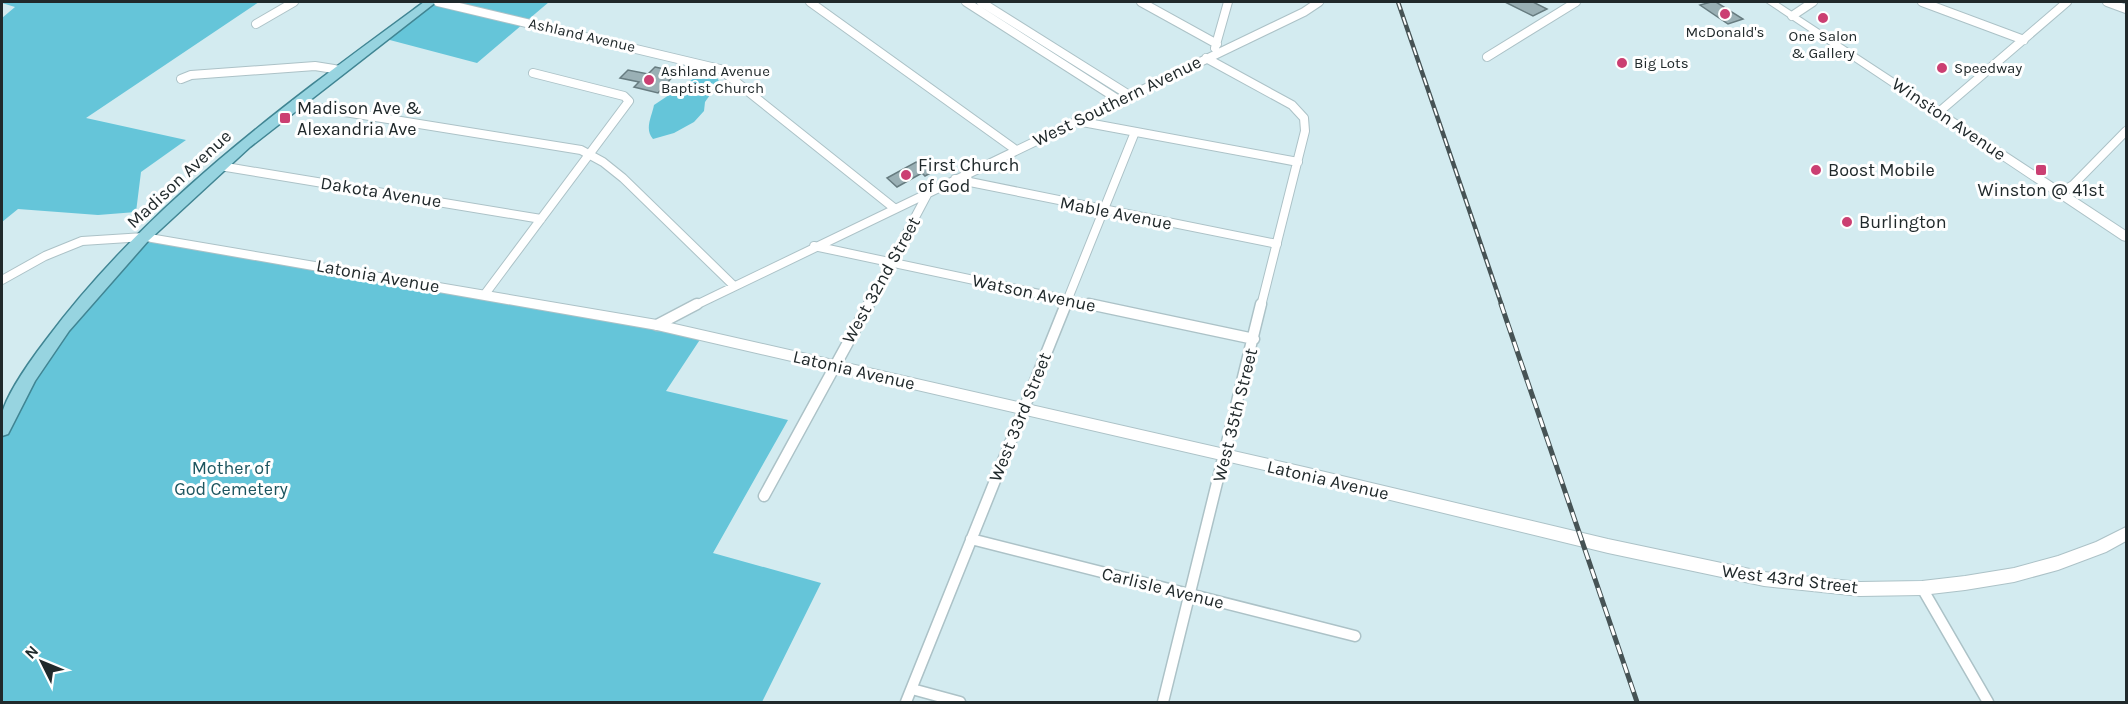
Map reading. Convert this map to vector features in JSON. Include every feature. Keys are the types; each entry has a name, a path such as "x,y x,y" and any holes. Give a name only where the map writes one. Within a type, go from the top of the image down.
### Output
{"main road":[{"name":"Madison Avenue","path":"3,423 44,353 120,260 220,166 295,104 430,2"}],"street":[{"path":"256,24 294,2"},
{"name":"Ashland Avenue","path":"438,2 720,69 894,208"},
{"path":"810,2 1016,150"},
{"path":"966,2 1119,100"},
{"path":"981,2 1129,96"},
{"path":"1141,2 1217,44"},
{"path":"1209,57 1217,44 1228,2"},
{"name":"West Southern Avenue","path":"657,325 733,285 1129,96 1319,2"},
{"path":"1487,57 1576,2"},
{"name":"Winston Avenue","path":"1771,2 2127,237"},
{"path":"1792,16 1813,2"},
{"path":"1922,2 2024,40"},
{"path":"1938,112 1962,94 2067,2"},
{"path":"2108,2 2127,9"},
{"name":"West 35th Street","path":"1163,702 1305,128 1301,113 1292,105 1209,57"},
{"path":"182,79 190,75 315,66 340,70"},
{"path":"485,294 629,101 624,96 533,73"},
{"path":"295,104 581,150 591,154 606,163 634,188 733,285"},
{"path":"1077,121 1298,162"},
{"path":"2060,193 2073,185 2127,131"},
{"name":"West 33rd Street","path":"906,702 1135,132"},
{"name":"Dakota Avenue","path":"220,166 541,219"},
{"name":"Mable Avenue","path":"955,179 1277,244"},
{"name":"West 32nd Street","path":"764,495 892,263 929,191"},
{"path":"2,280 45,256 82,241 144,237"},
{"name":"Latonia Avenue","path":"144,237 657,325 1557,534"},
{"name":"Watson Avenue","path":"814,246 1254,339"},
{"name":"West 43rd Street","path":"1557,534 1712,570 1784,582 1860,589 1922,588 2014,575 2058,563 2101,547 2127,534"},
{"name":"Carlisle Avenue","path":"971,539 1355,636"},
{"path":"1922,588 1988,702"},
{"path":"912,689 960,702"}],"green space":[{"path":"259,2 86,118 186,140 141,172 136,212 98,215 18,209 2,222 2,18 15,7 2,3"},
{"path":"436,2 549,2 477,63 386,39"},
{"path":"705,71 717,76 719,82 705,102 704,111 694,122 674,133 653,139 649,131 649,122 654,105"},
{"name":"Mother of God Cemetery","path":"144,237 703,335 666,391 788,420 713,553 821,583 762,702 2,702 2,430 23,389"}],"building":[{"path":"1505,2 1533,2 1547,9 1533,16"},
{"name":"McDonald's","path":"1716,2 1743,19 1728,24 1700,5"},
{"name":"Ashland Avenue Baptist Church","path":"655,67 675,69 673,71 677,72 658,93 634,87 639,82 620,78 628,70 648,74"},
{"name":"First Church of God","path":"916,162 924,167 929,164 936,170 925,176 922,173 897,187 887,178"}],"railway":[{"path":"1398,2 1502,306"},
{"path":"1501,304 1637,702"}],"place":[{"name":"McDonald's","path":"1725,14"},
{"name":"One Salon & Gallery","path":"1823,18"},
{"name":"Big Lots","path":"1622,63"},
{"name":"Speedway","path":"1942,68"},
{"name":"Ashland Avenue Baptist Church","path":"649,80"},
{"name":"Madison Ave & Alexandria Ave","path":"285,118"},
{"name":"Boost Mobile","path":"1816,170"},
{"name":"Winston @ 41st","path":"2041,170"},
{"name":"First Church of God","path":"906,175"},
{"name":"Burlington","path":"1847,222"}]}
